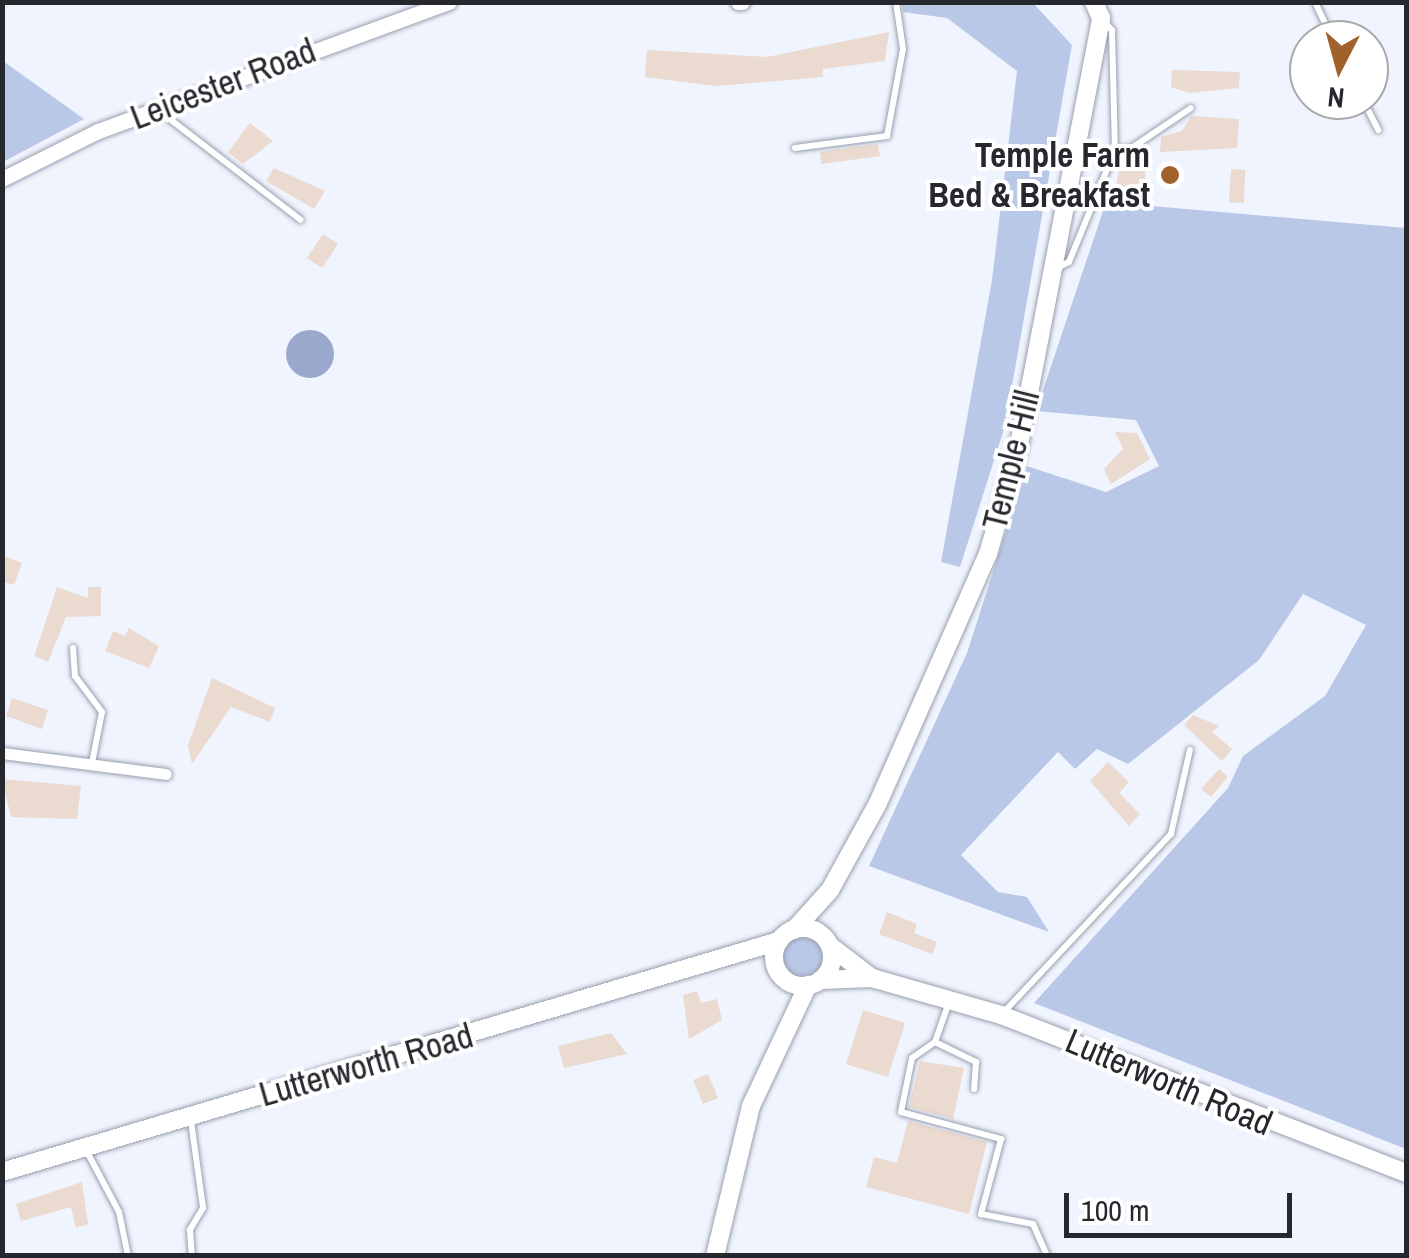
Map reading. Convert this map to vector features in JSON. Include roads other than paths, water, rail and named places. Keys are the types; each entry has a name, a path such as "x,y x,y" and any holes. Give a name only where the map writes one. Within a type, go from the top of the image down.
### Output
{"main road":[{"name":"Temple Hill","path":"787,935 830,890 948,656 988,554 1054,265 1099,8"},
{"name":"Temple Hill","path":"784,1023 814,983 826,941 830,890"},
{"name":"Lutterworth Road","path":"2,1172 731,960 787,935"},
{"path":"715,1256 751,1106 784,1023 782,976 787,935 826,941"},
{"name":"Lutterworth Road","path":"826,941 872,978"},
{"path":"731,960 782,976"},
{"name":"Lutterworth Road","path":"782,976 814,983 872,978 1001,1015 1406,1174"}],"street":[{"name":"Leicester Road","path":"2,179 157,109 449,2"},
{"path":"2,754 166,774"}],"lane":[{"path":"795,148 887,136 903,49 896,2"},
{"path":"1054,265 1069,262 1114,150 1112,30 1099,8"},
{"path":"1114,150 1130,150 1190,108"},
{"path":"157,109 301,220"},
{"path":"1373,120 1378,130"},
{"path":"74,648 75,676 102,712 92,764"},
{"path":"1001,1015 1171,834 1190,750"},
{"path":"950,1001 936,1042 912,1058 902,1112 1001,1139 982,1214 1033,1224 1047,1256"},
{"path":"936,1042 976,1062 974,1089"},
{"path":"190,1115 203,1208 190,1230 192,1256"},
{"path":"84,1147 119,1212 128,1256"}],"place":[{"name":"Temple Farm Bed & Breakfast","path":"1170,175"}]}
